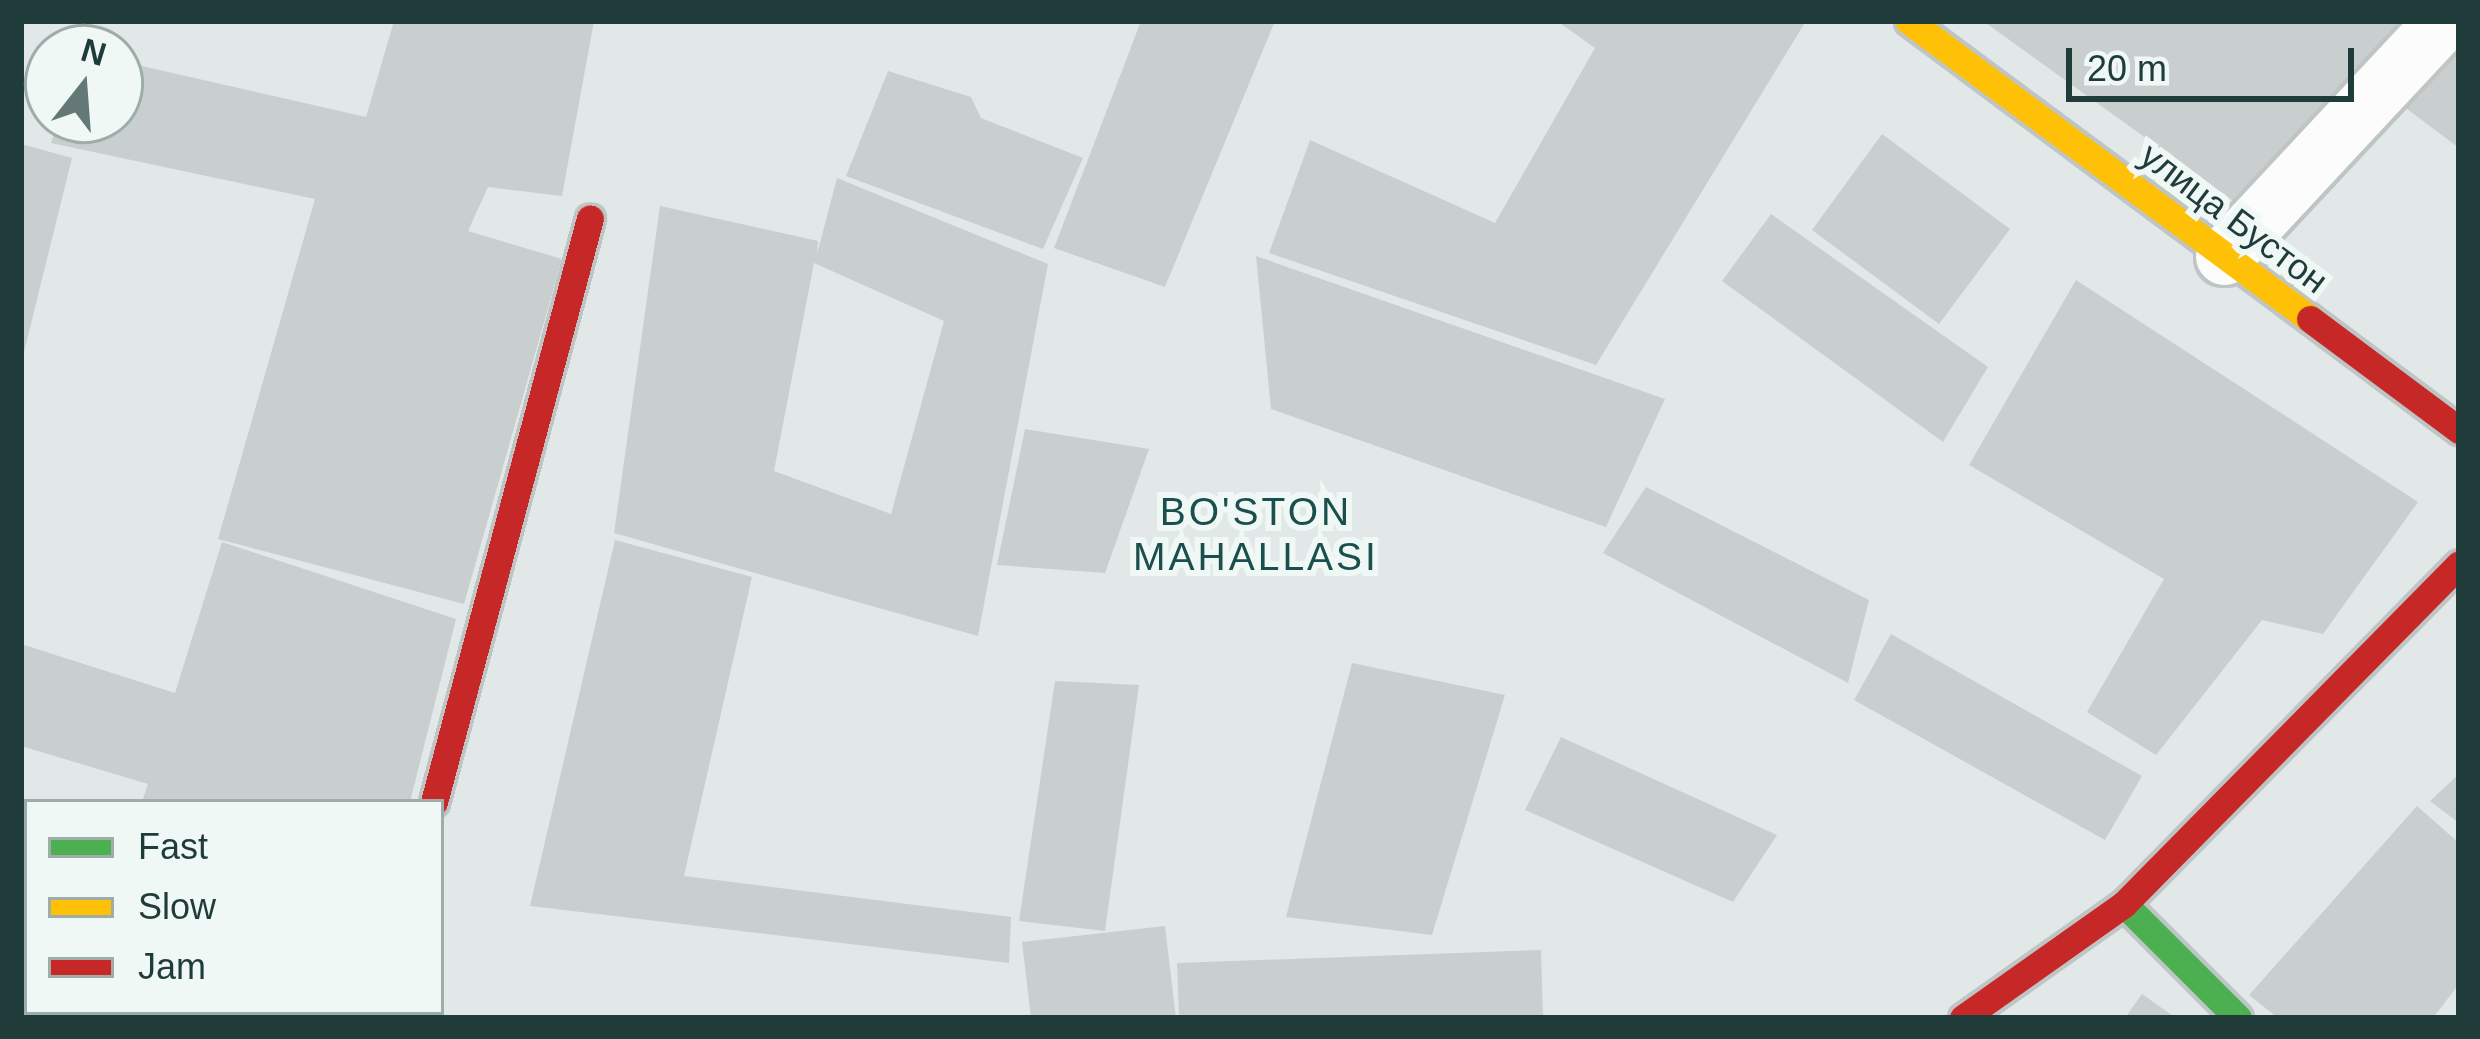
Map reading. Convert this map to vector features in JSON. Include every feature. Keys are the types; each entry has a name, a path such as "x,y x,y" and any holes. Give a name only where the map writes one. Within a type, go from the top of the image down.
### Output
{"street":[{"name":"улица Бустон","path":"1909,21 2459,430"},
{"path":"435,799 590,218"},
{"path":"1963,1018 2124,904 2459,564"},
{"path":"2124,904 2238,1018"}],"lane":[{"path":"2224,256 2443,21"}],"building":[{"path":"394,21 594,21 562,196 488,187 468,231 562,259 464,604 218,539 315,199 56,144 144,144 144,66 366,117"},
{"path":"1141,21 1275,21 1165,287 1054,248"},
{"path":"1557,21 1806,21 1596,365 1269,253 1310,140 1495,223 1595,48"},
{"path":"1983,21 2417,21 2246,210"},
{"path":"2459,47 2459,148 2403,106"},
{"path":"888,71 971,97 981,118 1083,158 1043,249 846,176"},
{"path":"1882,134 2010,229 1939,324 1812,230"},
{"path":"21,144 72,158 23,356 21,355"},
{"path":"837,178 1048,264 978,636 614,533 660,206 818,241 817,254","holes":["814,263 944,321 891,514 774,471"]},
{"path":"1771,214 1988,367 1943,442 1722,281"},
{"path":"1256,256 1665,399 1606,527 1271,409"},
{"path":"2076,280 2418,502 2323,634 2262,620 2156,755 2087,712 2164,579 1969,465"},
{"path":"1025,429 1149,449 1105,573 997,565"},
{"path":"1646,487 1869,600 1848,683 1603,553"},
{"path":"615,540 752,577 684,876 1011,917 1009,963 530,906"},
{"path":"222,542 456,619 411,799 143,799 148,784 21,746 21,644 175,693"},
{"path":"1891,634 2142,776 2105,840 1854,700"},
{"path":"1352,663 1505,695 1432,935 1286,917"},
{"path":"1055,681 1139,685 1105,931 1019,921"},
{"path":"1561,737 1777,835 1733,902 1525,810"},
{"path":"2459,774 2459,823 2430,801"},
{"path":"2417,806 2459,843 2459,984 2433,1018 2278,1018 2249,995"},
{"path":"21,909 24,1015 289,1018 21,1018"},
{"path":"1165,926 1176,1018 1031,1018 1022,942"},
{"path":"1541,950 1543,1018 1179,1018 1177,963"},
{"path":"2142,994 2176,1018 2125,1018"}],"traffic: fast":[{"path":"2124,904 2238,1018"}],"traffic: slow":[{"path":"1909,21 2310,319"}],"traffic: jam":[{"path":"435,799 590,218"},
{"path":"2310,319 2459,430"},
{"path":"1963,1018 2124,904 2459,564"}],"district":[{"name":"BO'STON MAHALLASI","path":"1256,536"}]}
